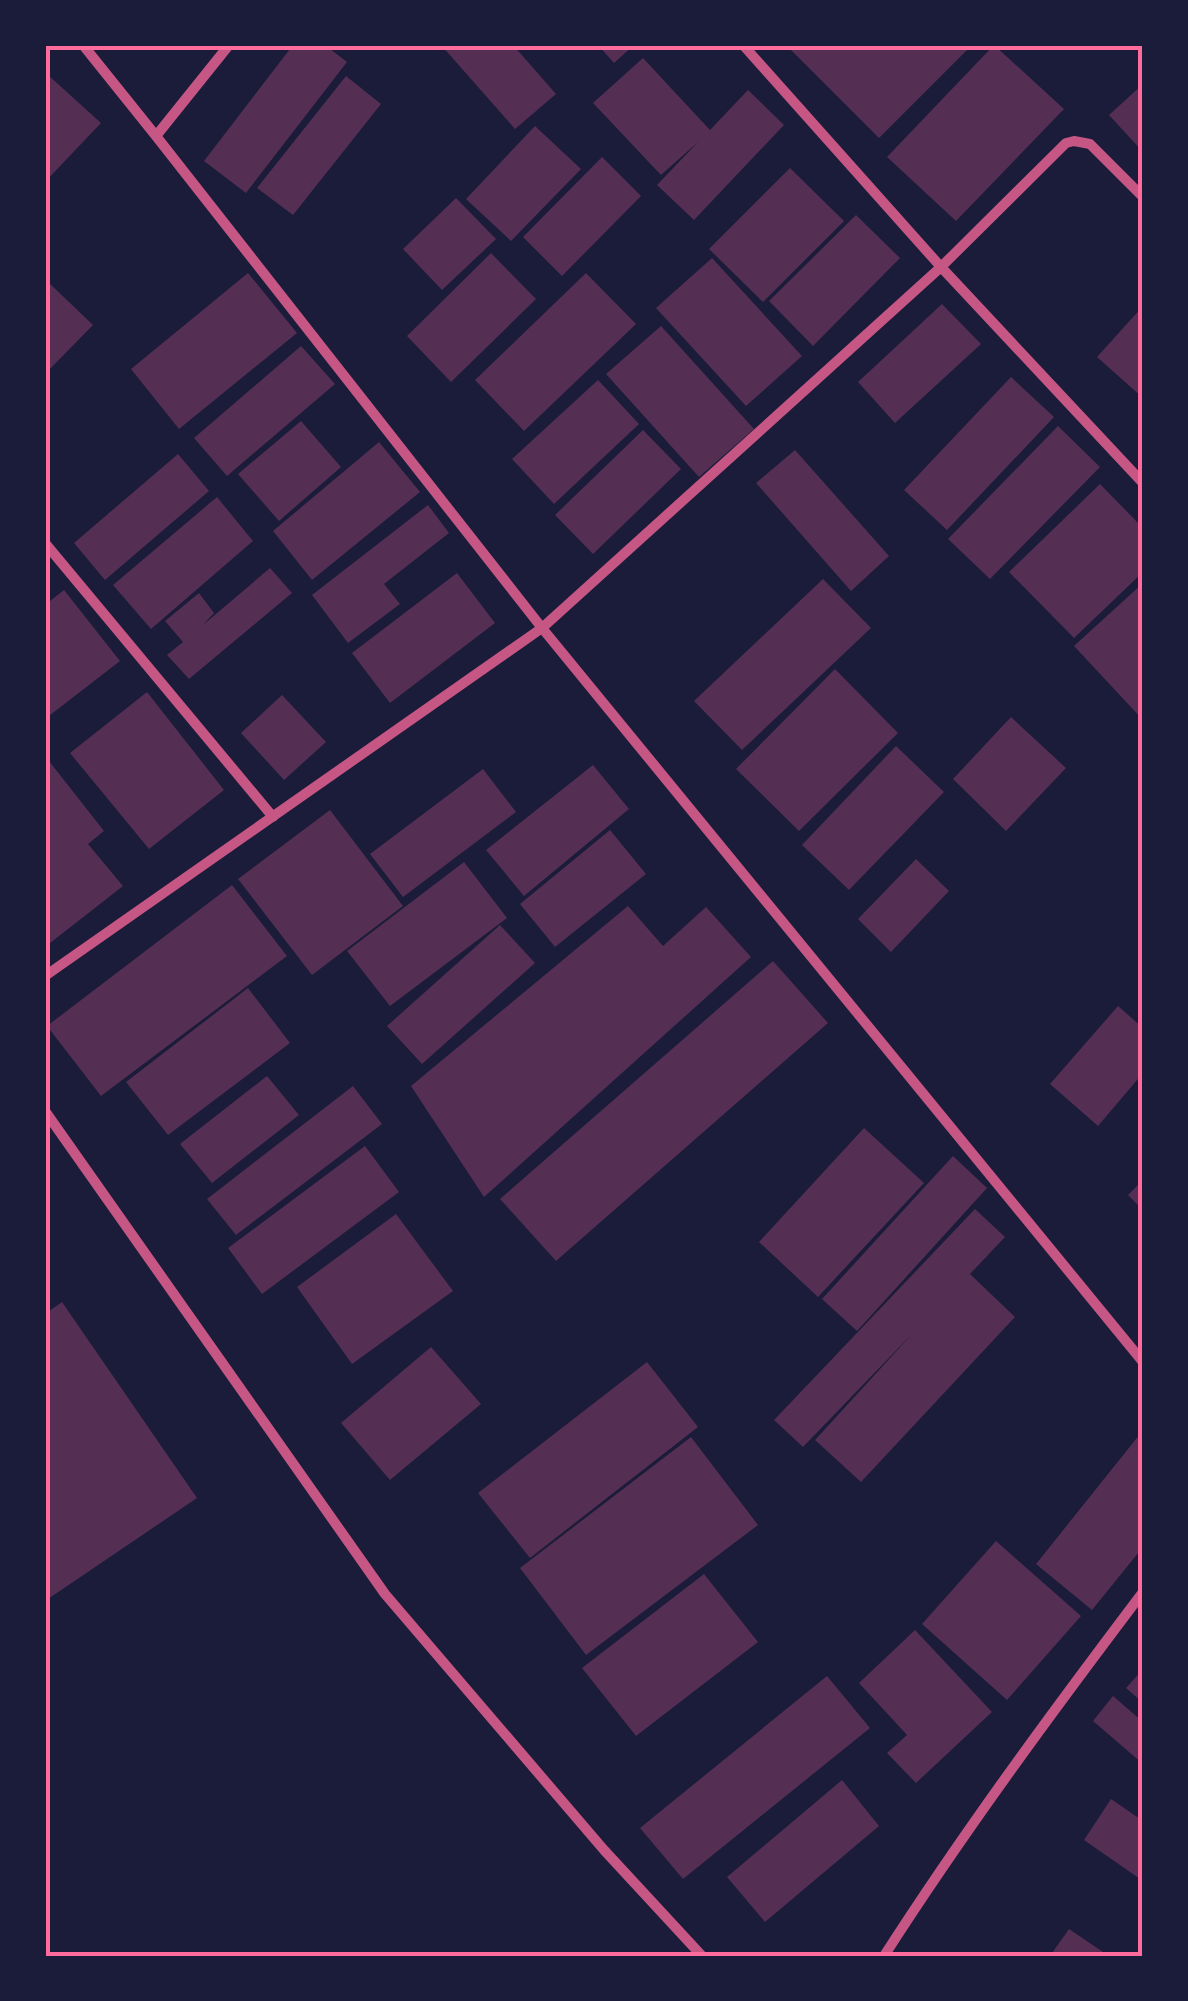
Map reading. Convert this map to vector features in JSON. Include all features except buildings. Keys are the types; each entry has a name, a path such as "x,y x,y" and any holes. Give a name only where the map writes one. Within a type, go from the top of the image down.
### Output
{"street":[{"path":"82,45 542,628 1143,1362"},
{"path":"156,136 229,45"},
{"path":"742,45 1143,482"},
{"path":"45,976 542,628 941,266 1070,142 1090,144 1143,196"},
{"path":"45,544 274,816"},
{"path":"45,1111 385,1594 604,1850 702,1956"},
{"path":"884,1956 1030,1741 1143,1592"}]}
